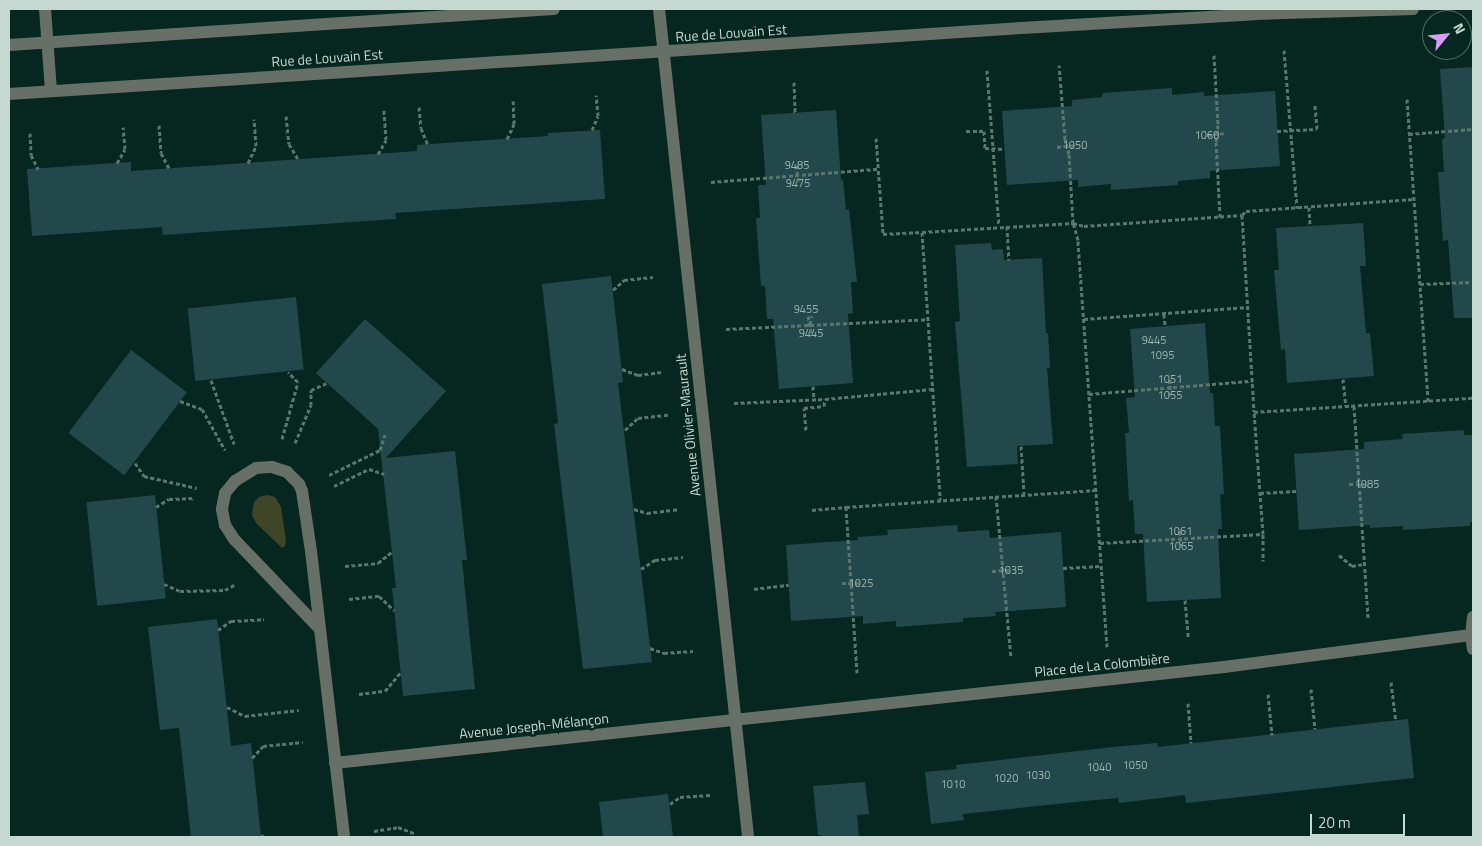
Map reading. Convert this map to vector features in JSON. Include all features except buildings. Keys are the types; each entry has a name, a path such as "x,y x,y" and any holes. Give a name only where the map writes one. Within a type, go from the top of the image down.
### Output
{"street":[{"path":"45,9 51,91"},
{"path":"9,45 554,9"},
{"name":"Avenue Olivier-Maurault","path":"659,9 748,837"},
{"name":"Rue de Louvain Est","path":"9,94 1255,14 1413,9"},
{"path":"319,628 234,539 225,525 222,509 226,494 235,480 256,468 272,467 287,472 299,484 302,491 311,551 344,837"},
{"path":"1473,617 1471,636 1473,649"},
{"name":"Place de La Colombière","path":"736,720 1347,653 1471,636"},
{"name":"Avenue Joseph-Mélançon","path":"335,763 736,720"}],"path":[{"path":"1284,50 1297,208"},
{"path":"1214,55 1220,217"},
{"path":"1059,65 1074,223 1078,240 1107,647"},
{"path":"987,70 999,226"},
{"path":"794,82 794,113"},
{"path":"592,130 598,116 596,95"},
{"path":"1407,98 1428,401"},
{"path":"507,139 514,124 513,101"},
{"path":"1277,131 1317,129 1315,106"},
{"path":"419,107 421,128 428,144"},
{"path":"378,154 386,140 384,110"},
{"path":"286,116 289,144 298,159"},
{"path":"248,163 256,146 254,119"},
{"path":"159,125 161,153 169,168"},
{"path":"118,163 125,149 124,127"},
{"path":"1409,134 1473,129"},
{"path":"966,131 984,131 985,148 1004,149"},
{"path":"1207,135 1225,132"},
{"path":"30,133 31,156 38,169"},
{"path":"876,138 883,234 1074,223 1084,226 1220,217 1242,215 1246,211 1414,199"},
{"path":"1057,147 1075,146"},
{"path":"797,165 798,183"},
{"path":"711,182 878,169"},
{"path":"1308,207 1310,226"},
{"path":"1242,215 1263,534 1263,561"},
{"path":"1007,226 1009,260"},
{"path":"922,232 940,499"},
{"path":"613,290 624,280 653,277"},
{"path":"1420,284 1473,282"},
{"path":"1084,320 1248,307"},
{"path":"1164,314 1165,326"},
{"path":"810,316 810,333"},
{"path":"726,329 928,319"},
{"path":"622,369 638,375 664,372"},
{"path":"282,439 298,382 288,372"},
{"path":"1170,379 1170,395"},
{"path":"1343,379 1346,406"},
{"path":"211,380 234,444"},
{"path":"1089,394 1252,381"},
{"path":"295,443 311,405 311,390 327,383"},
{"path":"813,386 814,399"},
{"path":"734,403 824,399 933,389"},
{"path":"1254,412 1473,398"},
{"path":"806,430 804,408 824,406 824,399"},
{"path":"180,401 202,409 225,450"},
{"path":"1354,406 1368,618"},
{"path":"625,430 638,418 668,415"},
{"path":"329,475 380,450 385,435"},
{"path":"1021,446 1024,494"},
{"path":"134,463 144,476 197,488"},
{"path":"334,486 369,469 384,474"},
{"path":"1349,484 1367,484"},
{"path":"812,510 940,499 1096,490"},
{"path":"1260,493 1296,491"},
{"path":"996,496 1011,657"},
{"path":"156,506 169,499 195,498"},
{"path":"846,507 857,673"},
{"path":"634,509 647,513 678,509"},
{"path":"1180,531 1181,546"},
{"path":"1100,544 1263,534"},
{"path":"345,566 378,563 392,551"},
{"path":"641,569 655,560 683,556"},
{"path":"1340,556 1352,566 1364,564"},
{"path":"1063,568 1101,566"},
{"path":"992,571 1011,570"},
{"path":"842,583 861,583"},
{"path":"164,584 180,591 225,590 236,584"},
{"path":"754,589 789,585"},
{"path":"349,599 379,596 394,610"},
{"path":"1184,600 1188,638"},
{"path":"218,630 231,621 264,619"},
{"path":"650,648 664,653 694,651"},
{"path":"359,694 385,691 401,672"},
{"path":"1391,682 1396,721"},
{"path":"1311,689 1315,729"},
{"path":"1268,694 1272,735"},
{"path":"1188,703 1191,743"},
{"path":"227,707 245,716 299,710"},
{"path":"252,758 263,746 303,742"},
{"path":"670,804 680,797 710,795"},
{"path":"374,831 398,827 414,833"}],"green space":[{"path":"267,495 275,497 281,507 286,541 285,546 282,548 256,523 252,515 254,502 259,497"}]}
